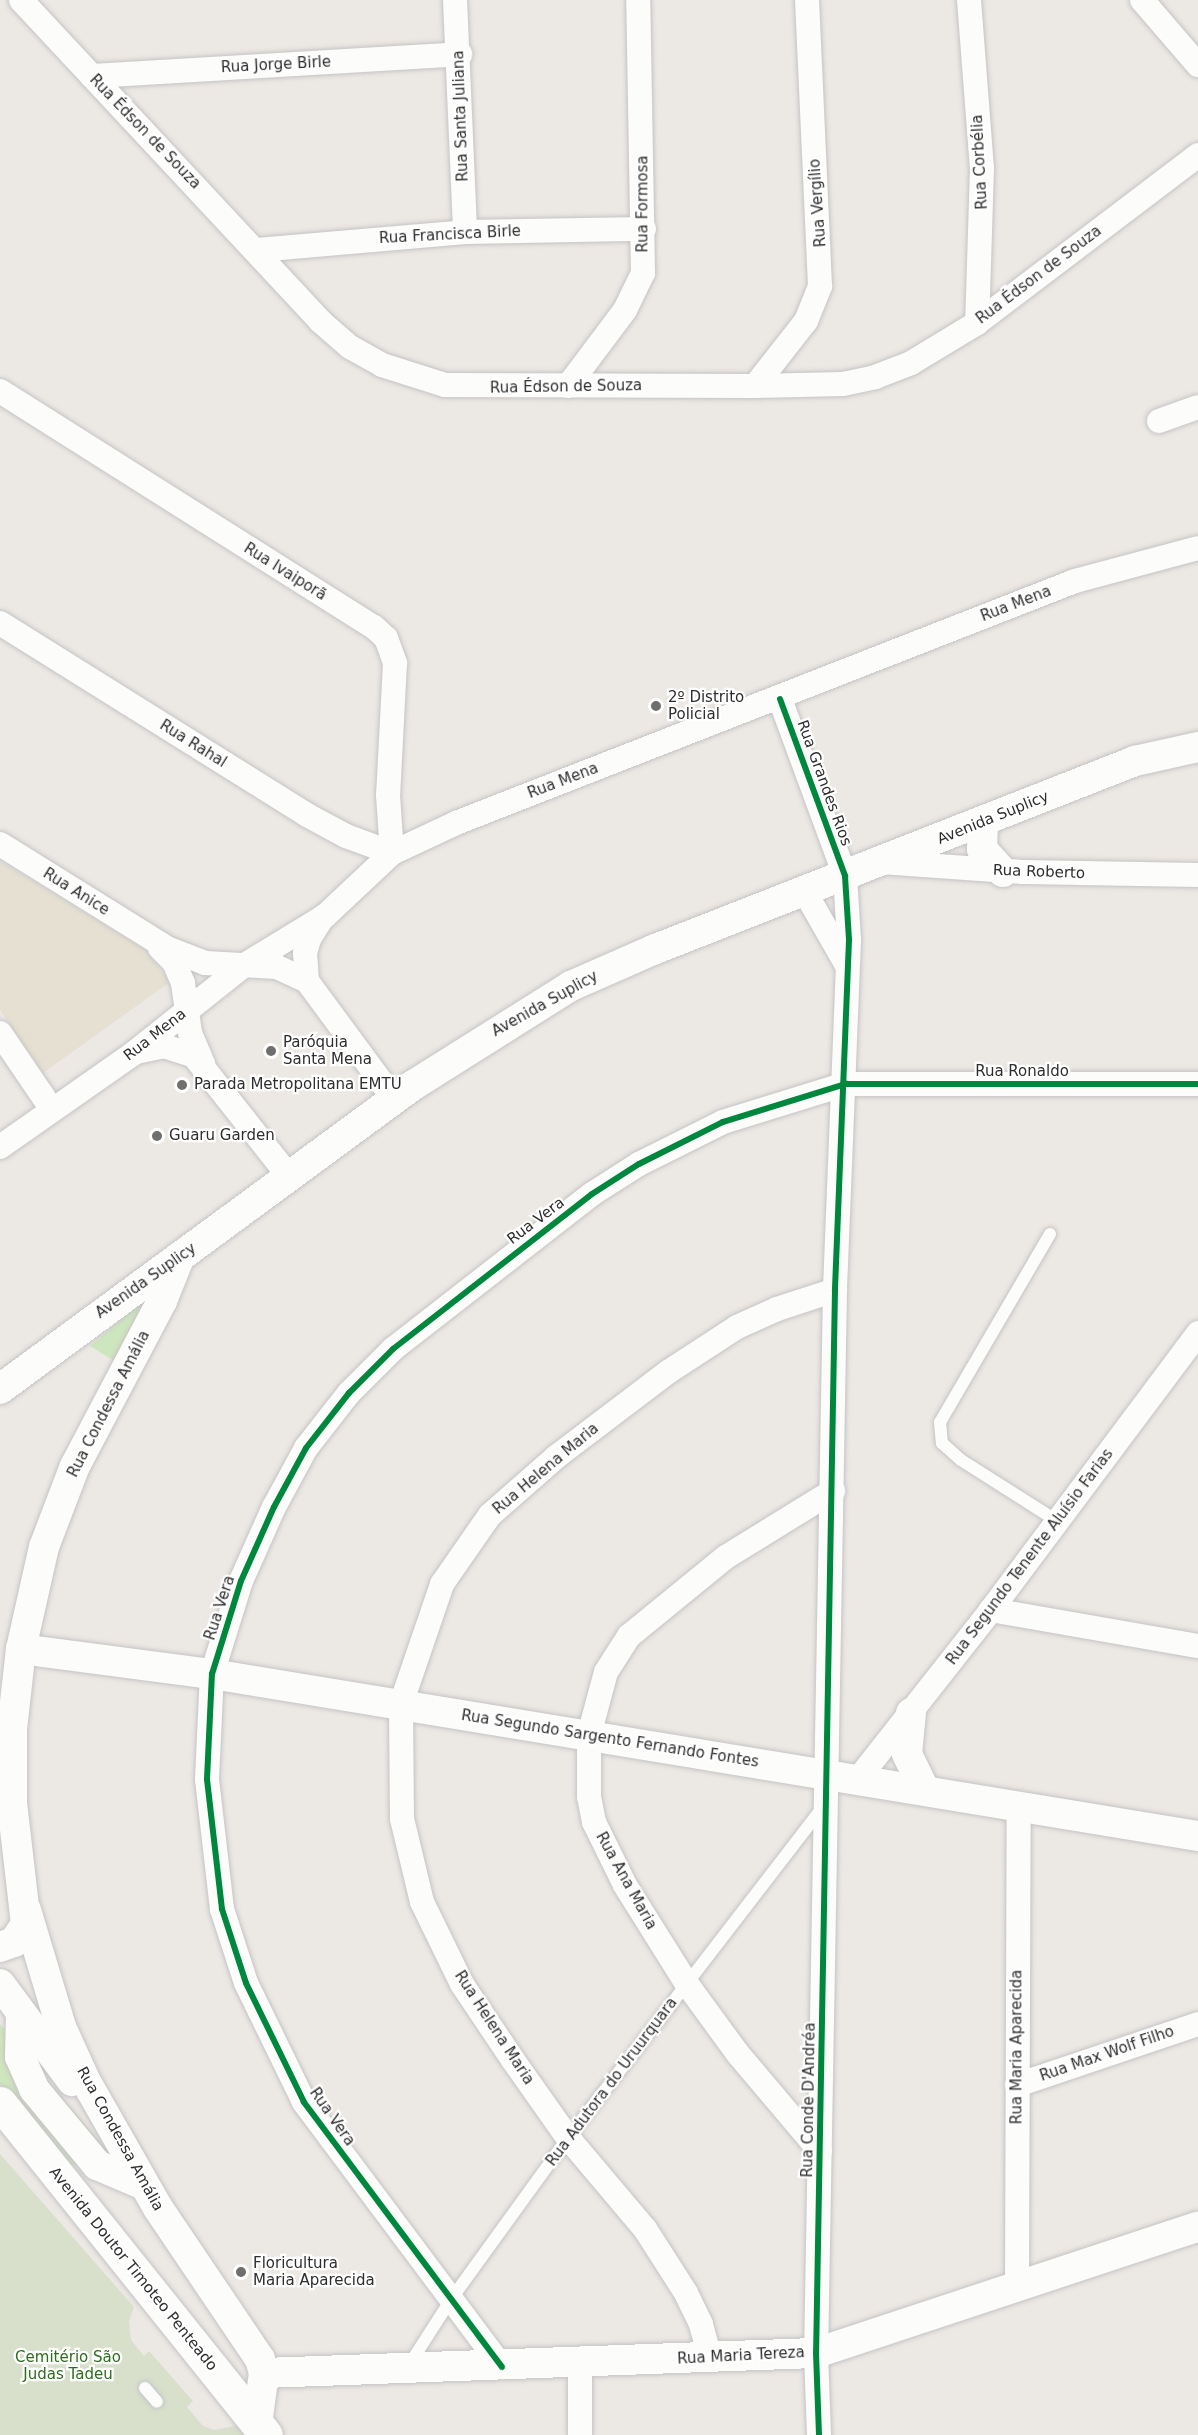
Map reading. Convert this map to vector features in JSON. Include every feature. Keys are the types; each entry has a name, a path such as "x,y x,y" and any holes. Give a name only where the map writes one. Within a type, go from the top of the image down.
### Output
{"main road":[{"name":"Avenida Doutor Timoteo Penteado","path":"0,2103 261,2429"}],"street":[{"name":"Rua Édson de Souza","path":"21,0 257,250 320,321 350,347 382,365 446,385 755,386 843,384 875,377 910,363 977,323 1198,155"},
{"name":"Rua Santa Juliana","path":"455,0 460,54 465,231"},
{"name":"Rua Formosa","path":"568,386 638,287 643,273 644,229 638,0"},
{"name":"Rua Vergílio","path":"755,386 806,321 820,286 807,0"},
{"name":"Rua Corbélia","path":"969,0 982,179 977,323"},
{"path":"1142,0 1198,65"},
{"name":"Rua Jorge Birle","path":"92,76 460,54"},
{"name":"Rua Francisca Birle","path":"257,250 465,231 644,229"},
{"name":"Rua Ivaiporã","path":"0,391 374,627 386,639 395,663 388,795 392,853"},
{"path":"1159,421 1198,407"},
{"name":"Rua Mena","path":"0,1147 51,1108 134,1053 243,966 325,916 392,853 467,819 780,699 1075,581 1198,548"},
{"name":"Rua Rahal","path":"0,623 308,815 346,836 392,853"},
{"name":"Rua Grandes Rios","path":"780,699 845,876"},
{"name":"Avenida Suplicy","path":"0,1389 394,1099 487,1036 571,986 653,950 1135,761 1198,747"},
{"path":"983,822 982,849 1003,872"},
{"name":"Rua Anice","path":"0,844 152,940 205,963 277,967 308,981"},
{"name":"Rua Roberto","path":"880,862 1003,872 1198,875"},
{"name":"Rua Conde D'Andréa","path":"819,2435 816,2353 829,1787 835,1290 846,1084 845,876"},
{"path":"805,892 847,966"},
{"path":"325,916 315,926 305,953 308,981 394,1099"},
{"name":"Rua Anice","path":"152,940 178,970 192,1041 205,1067"},
{"path":"0,1033 51,1108"},
{"path":"134,1053 164,1046 194,1056 205,1067 288,1175"},
{"name":"Rua Ronaldo","path":"846,1084 1198,1084"},
{"name":"Rua Vera","path":"502,2367 304,2102 246,1983 222,1910 212,1835 207,1779 212,1674 240,1581 306,1448 349,1394 393,1349 518,1249 639,1164 723,1122 846,1084"},
{"name":"Rua Condessa Amália","path":"0,1947 19,1938 26,1924 12,1803 12,1729 21,1649 44,1547 75,1466 162,1300 180,1256"},
{"name":"Rua Helena Maria","path":"710,2358 701,2324 686,2293 645,2229 568,2138 462,1984 422,1902 402,1820 401,1704 442,1584 490,1515 556,1457 668,1372 737,1327 777,1309 835,1290"},
{"name":"Rua Segundo Tenente Aluísio Farias","path":"860,1778 991,1610 1198,1333"},
{"name":"Rua Ana Maria","path":"820,2151 738,2055 687,1984 625,1885 594,1822 589,1797 589,1735 606,1672 629,1636 726,1557 833,1491"},
{"path":"991,1610 1198,1645"},
{"name":"Rua Segundo Sargento Fernando Fontes","path":"21,1649 212,1674 589,1735 829,1787 860,1778 1198,1836"},
{"path":"911,1713 907,1754 924,1789"},
{"name":"Rua Maria Aparecida","path":"1017,2288 1019,1807"},
{"name":"Rua Condessa Amália","path":"25,1909 61,2027 113,2133 144,2185 259,2361"},
{"path":"0,1984 21,2015 113,2133"},
{"path":"21,2015 20,2057 34,2089 97,2164 144,2185"},
{"name":"Rua Max Wolf Filho","path":"1017,2085 1198,2024"},
{"name":"Rua Maria Tereza","path":"259,2361 406,2371 816,2353 1198,2227"},
{"path":"259,2361 261,2429"},
{"path":"580,2363 580,2435"}],"lane":[{"path":"1050,1234 940,1422 942,1443 961,1460 1058,1521"},
{"name":"Rua Adutora do Uruurquara","path":"406,2371 452,2298 568,2138 687,1984 829,1787"},
{"path":"145,2388 157,2402"}],"shaded area":[{"path":"0,861 144,949 170,982 43,1073 0,1010"}],"green space":[{"path":"143,1305 116,1362 90,1346 137,1306"},
{"path":"0,2024 108,2152 105,2170 90,2171 63,2161 0,2088"},
{"name":"Cemitério São Judas Tadeu","path":"0,2154 134,2307 129,2321 131,2340 144,2356 149,2351 193,2401 187,2407 203,2426 214,2430 240,2425 249,2435 0,2435"}],"cycle path":[{"path":"780,699 845,876 849,940 835,1290 816,2353 819,2435"},
{"path":"502,2367 304,2102 246,1983 222,1909 207,1779 212,1674 241,1581 274,1507 306,1448 349,1393 393,1349 592,1194 639,1164 723,1122 846,1084 1198,1084"}],"place":[{"name":"2º Distrito Policial","path":"656,706"},
{"name":"Paróquia Santa Mena","path":"271,1051"},
{"name":"Parada Metropolitana EMTU","path":"182,1085"},
{"name":"Guaru Garden","path":"157,1136"},
{"name":"Floricultura Maria Aparecida","path":"241,2272"}]}
